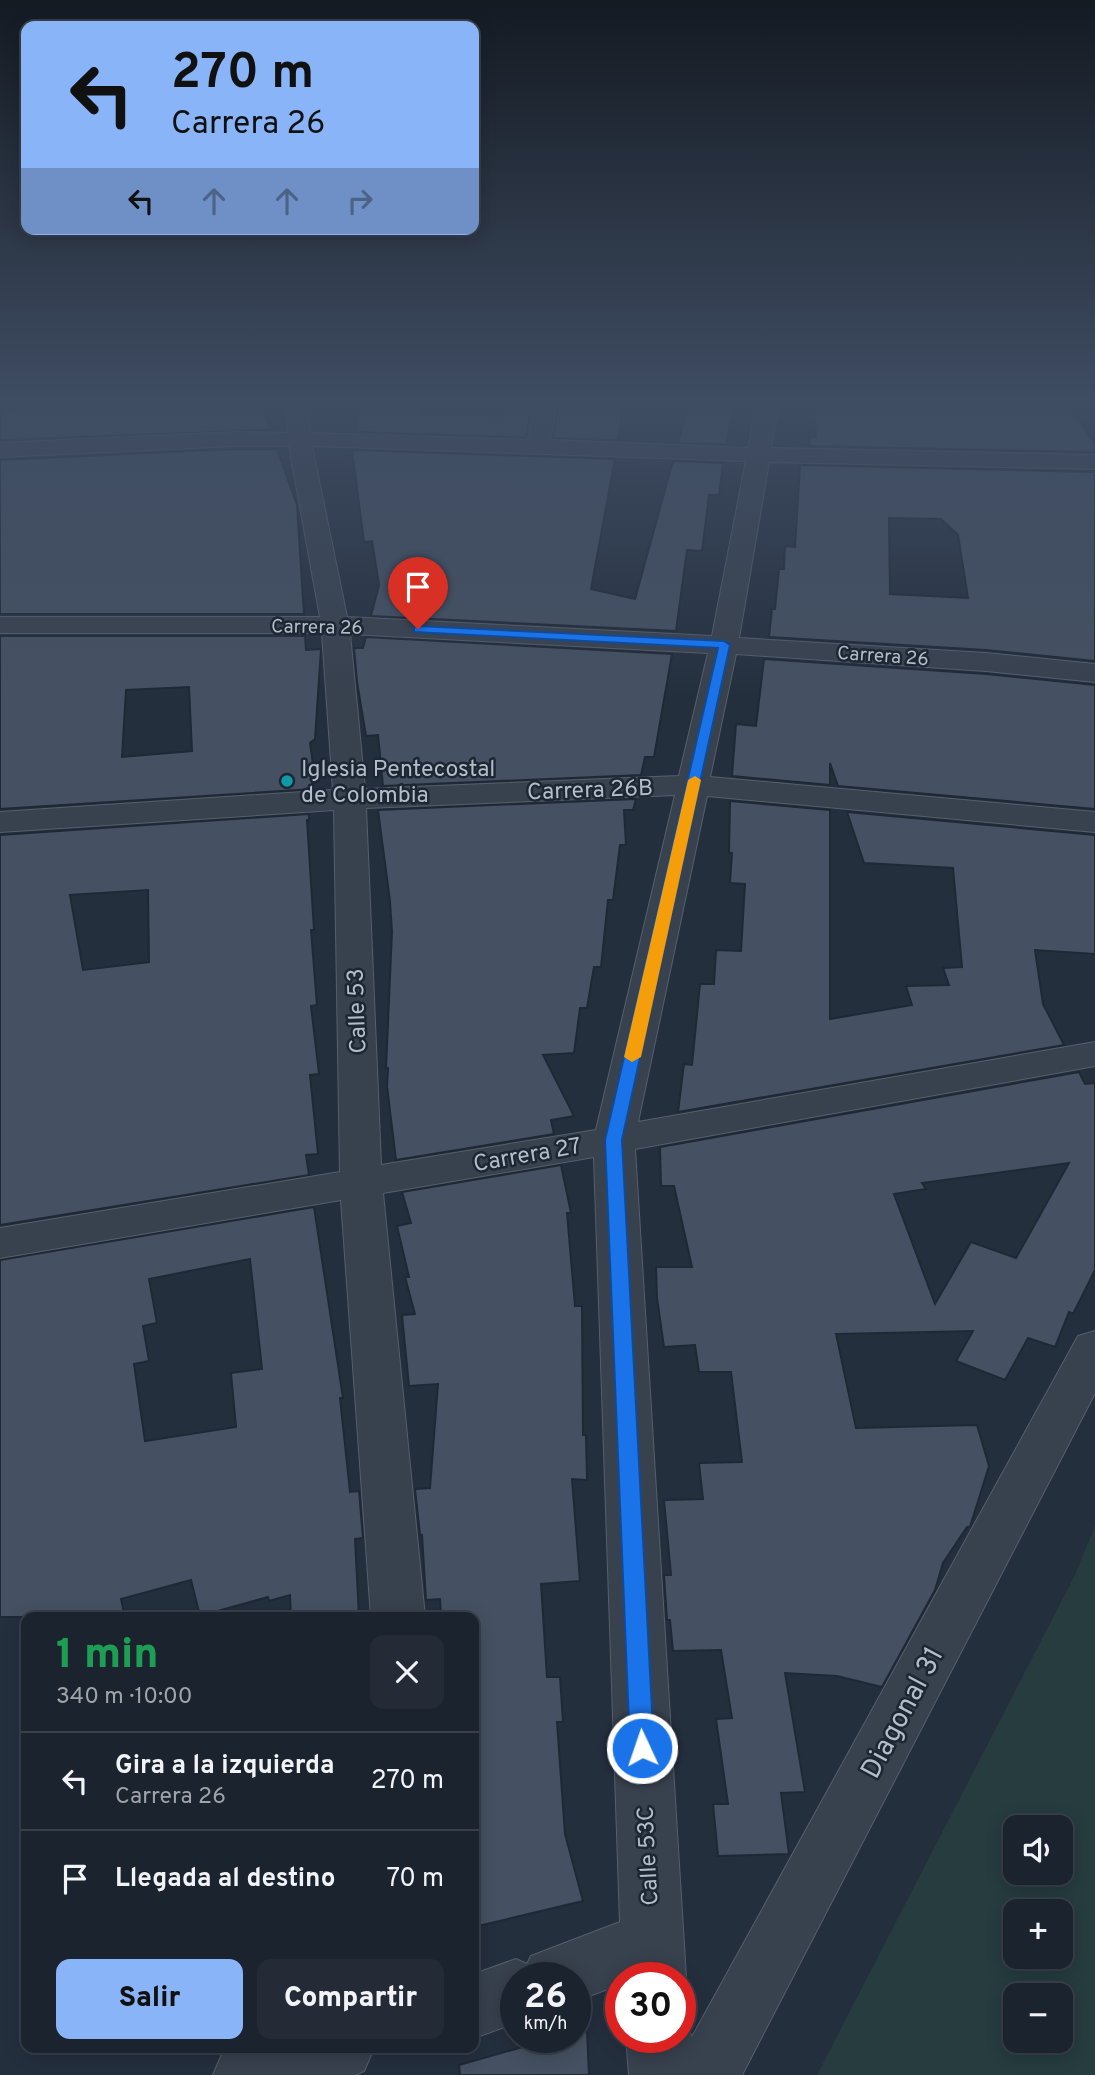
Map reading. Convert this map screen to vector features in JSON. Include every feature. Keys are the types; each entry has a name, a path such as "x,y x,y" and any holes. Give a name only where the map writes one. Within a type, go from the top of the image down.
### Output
{"street":[{"name":"Calle 53","path":"313,504 335,625 350,799 361,1182 398,1612"},
{"name":"Calle 53C","path":"653,1960 614,1140 724,645 750,504"},
{"name":"Carrera 26","path":"0,625 335,625 724,645 972,661 1095,673"},
{"name":"Carrera 26B","path":"0,822 350,799 693,785 1095,822"},
{"name":"Carrera 27","path":"0,1243 614,1140 1095,1054"},
{"name":"Diagonal 31","path":"707,2075 1095,1348"},
{"path":"591,1971 653,1960"},
{"path":"479,2004 500,1997"},
{"path":"246,2075 323,2053"},
{"path":"660,2053 662,2075"}],"green space":[{"path":"1095,1526 1095,2075 817,2075 1075,1575"}],"building":[{"path":"0,504 297,504 304,614 0,614"},
{"path":"359,504 607,504 591,589 635,599 661,504 708,504 702,551 687,550 676,631 371,616 379,585 372,541 364,542"},
{"path":"798,504 1095,504 1095,661 986,650 769,637 779,569 784,569 785,546 795,547","holes":["889,518 941,519 958,535 968,598 890,594"]},
{"path":"0,636 305,636 306,650 321,649 315,739 310,743 314,771 313,789 0,809","holes":["189,687 192,751 122,757 126,690"]},
{"path":"366,637 672,654 654,757 645,757 641,775 383,786 378,735 366,736 357,682 354,648 363,648"},
{"path":"764,659 986,674 1095,685 1095,809 838,786 830,763 830,785 732,776 736,724 756,726"},
{"path":"636,799 633,810 624,810 626,845 620,845 613,900 608,900 601,967 594,967 587,1008 580,1008 574,1053 543,1055 574,1116 551,1120 554,1134 396,1160 386,1068 392,932 378,810"},
{"path":"730,801 830,810 830,1019 912,1005 906,986 949,985 943,968 962,967 953,868 864,863 847,812 1095,835 1095,954 1035,950 1043,1004 1064,1045 678,1112 684,1064 692,1065 700,984 714,984 716,950 741,951 745,884 730,883"},
{"path":"309,814 307,820 314,930 311,930 317,1005 311,1006 319,1074 310,1075 318,1154 306,1155 309,1175 0,1225 0,835","holes":["148,890 149,962 83,970 70,895"]},
{"path":"1079,1072 1085,1084 1095,1083 1095,1270 1073,1314 1069,1312 1055,1347 1028,1338 1005,1380 956,1361 973,1331 836,1334 856,1428 977,1425 989,1466 970,1527 967,1527 943,1563 935,1590 882,1687 837,1676 785,1673 805,1792 781,1793 789,1854 718,1856 713,1804 728,1804 716,1719 732,1718 721,1650 673,1651 670,1620 667,1620 664,1575 671,1575 664,1500 703,1499 699,1463 742,1462 731,1372 699,1372 695,1345 664,1347 656,1267 692,1267 674,1186 661,1186 660,1147","holes":["1069,1163 1016,1258 971,1242 935,1304 894,1194 926,1189 922,1183"]},
{"path":"561,1165 571,1213 567,1213 575,1306 582,1306 583,1435 586,1435 587,1480 572,1479 580,1581 541,1584 547,1677 560,1677 563,1722 557,1722 565,1834 583,1901 479,1926 479,1612 441,1612 440,1599 426,1600 422,1535 415,1489 430,1488 438,1384 409,1386 402,1315 415,1314 405,1277 409,1277 397,1226 411,1223 402,1192"},
{"path":"314,1207 343,1398 340,1398 350,1492 359,1491 363,1538 355,1539 359,1612 291,1612 290,1595 269,1601 268,1597 214,1612 199,1612 191,1580 121,1599 124,1612 21,1612 21,1617 0,1617 0,1260","holes":["250,1259 262,1369 231,1373 236,1427 145,1441 134,1364 149,1361 143,1326 157,1323 149,1279"]},
{"path":"501,2053 588,2053 589,2075 460,2075 459,2065"}],"slow traffic":[{"path":"632,1057 695,780"}],"place":[{"name":"Iglesia Pentecostal de Colombia","path":"287,781"}],"route":[{"path":"418,629 724,645 614,1140 642,1748"}]}
